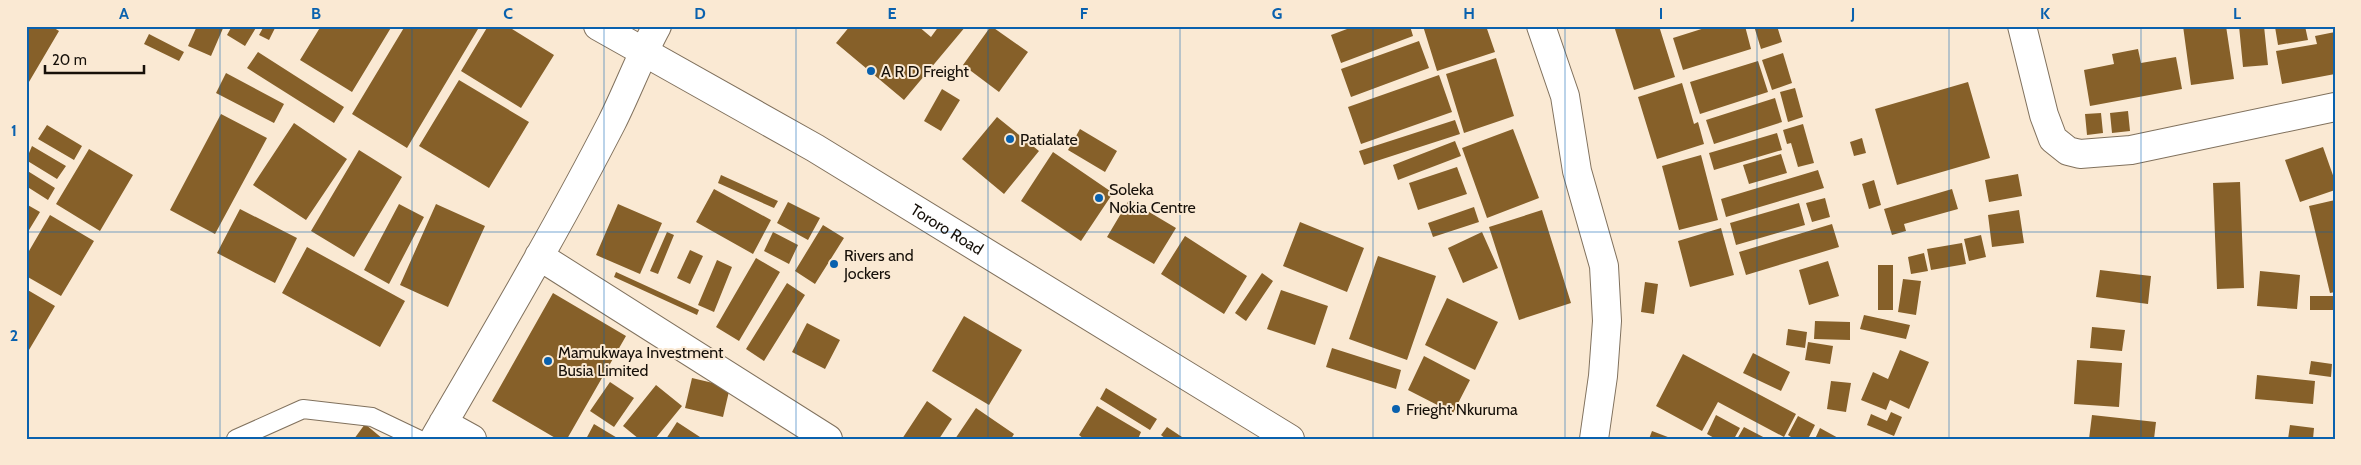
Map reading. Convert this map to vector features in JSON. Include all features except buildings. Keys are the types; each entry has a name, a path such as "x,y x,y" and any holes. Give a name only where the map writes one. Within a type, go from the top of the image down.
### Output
{"street":[{"name":"Tororo Road","path":"598,26 642,53 815,148 1290,439"},
{"path":"472,439 439,431 539,256 613,120 642,53 657,26"},
{"path":"1541,26 1565,96 1577,171 1604,266 1607,321 1604,376 1594,439"},
{"path":"2022,26 2044,115 2053,139 2068,151 2080,154 2131,150 2335,107"},
{"path":"539,256 828,439"}],"lane":[{"path":"236,439 303,409 372,417 418,439"}],"place":[{"name":"A R D Freight","path":"871,71"},
{"name":"Patialate","path":"1010,139"},
{"name":"Soleka Nokia Centre","path":"1099,198"},
{"name":"Rivers and Jockers","path":"834,264"},
{"name":"Mamukwaya Investment Busia Limited","path":"548,361"},
{"name":"Frieght Nkuruma","path":"1396,409"}]}
